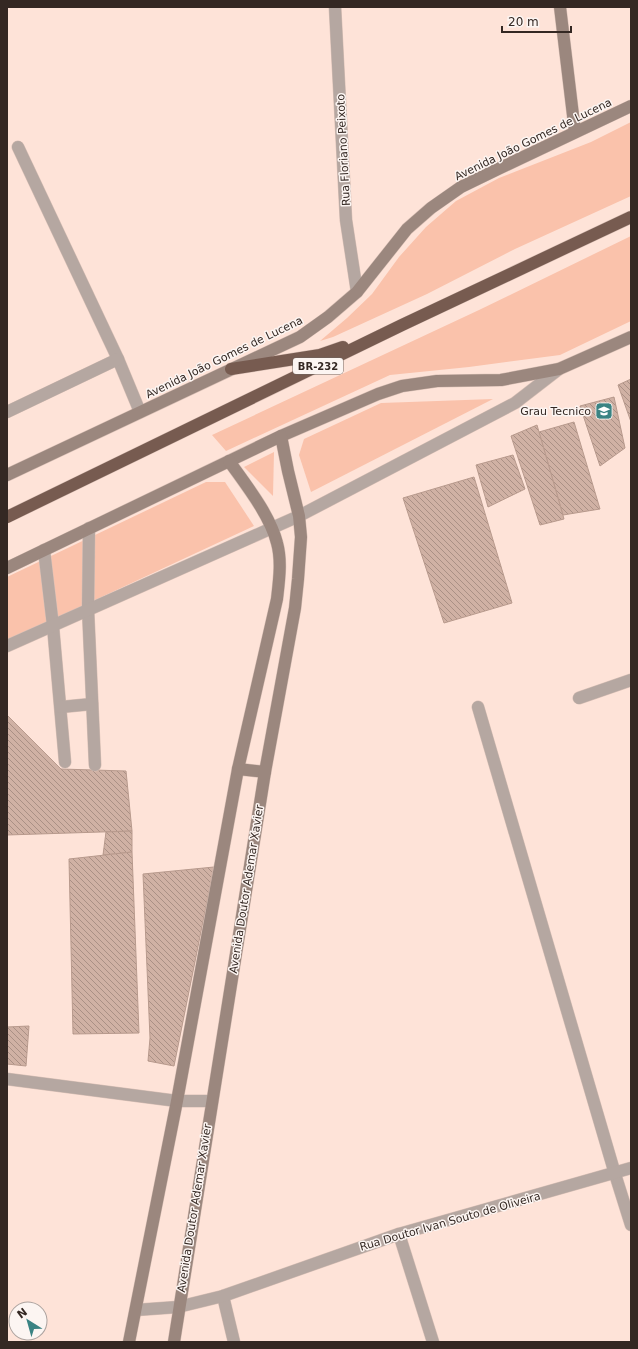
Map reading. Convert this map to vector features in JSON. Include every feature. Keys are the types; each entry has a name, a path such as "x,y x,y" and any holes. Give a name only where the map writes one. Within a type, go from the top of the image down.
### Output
{"highway":[{"name":"BR-232","path":"7,517 402,325 631,217"},
{"path":"231,369 320,355 402,325"}],"street":[{"name":"Rua Floriano Peixoto","path":"335,7 346,220 356,292"},
{"path":"560,7 575,132"},
{"name":"Avenida João Gomes de Lucena","path":"7,476 300,337 328,317 356,292 407,229 431,208 461,187 631,106"},
{"path":"18,146 118,359 140,412"},
{"path":"7,646 299,516 515,403 559,369 631,336"},
{"path":"7,412 118,359"},
{"path":"7,568 281,436 378,394 402,386 437,382 501,380 559,369"},
{"name":"Avenida Doutor Ademar Xavier","path":"174,1342 178,1307 265,772 295,608 301,552 299,516 281,436"},
{"path":"129,1342 177,1101 238,769 277,599 280,572 278,544 272,528 251,493 229,461"},
{"path":"89,528 88,609 95,765"},
{"path":"44,550 53,626 65,762"},
{"path":"579,698 631,680"},
{"path":"61,707 92,704"},
{"path":"478,707 631,1225"},
{"path":"238,769 265,772"},
{"path":"7,1079 177,1101 212,1101"},
{"name":"Rua Doutor Ivan Souto de Oliveira","path":"136,1310 178,1307 223,1296 399,1234 615,1174 631,1168"},
{"path":"399,1234 433,1342"},
{"path":"223,1296 234,1342"}],"shaded area":[{"path":"631,122 631,196 515,249 427,294 333,337 320,341 372,294 399,257 426,227 456,201 499,178 591,142"},
{"path":"631,236 631,321 560,355 469,367 390,375 226,451 212,435 479,310"},
{"path":"493,399 311,492 299,455 304,439 381,403"},
{"path":"274,452 273,496 244,467"},
{"path":"206,482 225,482 254,526 7,641 7,577"}],"building":[{"path":"631,379 631,422 618,385"},
{"path":"614,397 625,448 600,466 580,406"},
{"path":"574,422 600,509 563,515 539,432"},
{"path":"537,425 564,519 540,525 511,436"},
{"path":"513,455 525,489 488,507 476,465"},
{"path":"474,477 512,603 444,623 403,498"},
{"path":"7,715 61,769 126,771 132,831 7,835"},
{"path":"132,831 132,852 103,855 106,832"},
{"path":"132,852 139,1033 73,1034 69,859"},
{"path":"214,867 174,1066 148,1061 150,1038 143,874"},
{"path":"29,1026 26,1066 7,1064 7,1027"}],"place":[{"name":"Grau Tecnico","path":"604,411"}]}
